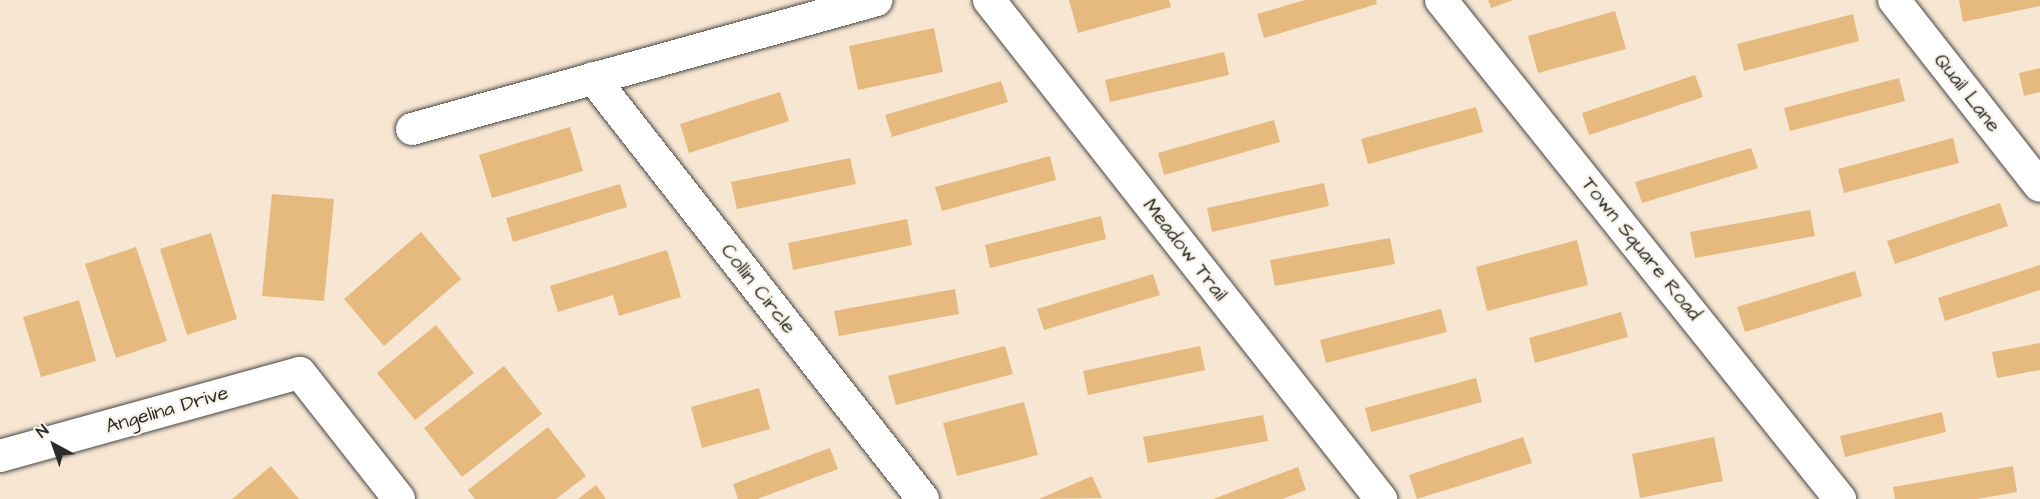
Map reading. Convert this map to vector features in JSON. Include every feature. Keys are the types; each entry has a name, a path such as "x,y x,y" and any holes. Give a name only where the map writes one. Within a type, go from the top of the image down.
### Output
{"street":[{"path":"412,129 876,0"},
{"name":"Meadow Trail","path":"989,0 1381,499"},
{"name":"Town Square Road","path":"1441,0 1840,499"},
{"name":"Quail Lane","path":"1894,0 2040,186"},
{"name":"Collin Circle","path":"593,78 923,499"},
{"name":"Angelina Drive","path":"0,456 300,373 399,499"}],"building":[{"path":"1069,0 1169,0 1171,7 1078,33"},
{"path":"1305,0 1376,0 1377,4 1264,38 1257,14"},
{"path":"1488,0 1513,0 1491,8"},
{"path":"1959,0 2040,0 2040,6 1963,22"},
{"path":"1615,11 1626,49 1538,73 1528,36"},
{"path":"1853,14 1859,41 1744,71 1737,44"},
{"path":"934,28 943,72 858,90 849,46"},
{"path":"1224,52 1229,75 1110,102 1105,80"},
{"path":"2040,68 2040,92 2024,96 2019,73"},
{"path":"1695,75 1703,97 1589,135 1582,113"},
{"path":"1899,78 1905,101 1790,131 1784,108"},
{"path":"1001,81 1008,102 892,137 885,115"},
{"path":"780,92 789,121 689,153 680,124"},
{"path":"1476,107 1483,132 1368,164 1361,139"},
{"path":"1274,120 1280,142 1164,175 1158,153"},
{"path":"570,127 583,171 492,198 479,155"},
{"path":"1953,138 1959,163 1844,193 1838,169"},
{"path":"1751,148 1758,168 1642,203 1635,182"},
{"path":"1050,156 1056,180 942,211 935,187"},
{"path":"850,158 856,184 737,209 731,182"},
{"path":"1324,183 1329,206 1212,232 1207,208"},
{"path":"620,184 627,207 513,242 506,218"},
{"path":"272,194 334,199 324,301 262,296"},
{"path":"2000,203 2008,226 1895,264 1887,241"},
{"path":"1810,210 1815,236 1695,258 1690,232"},
{"path":"1101,216 1106,239 990,268 985,245"},
{"path":"907,219 912,245 793,270 788,243"},
{"path":"421,232 461,279 384,346 344,299"},
{"path":"211,233 237,319 187,335 160,249"},
{"path":"1390,238 1395,264 1275,286 1270,260"},
{"path":"1577,240 1588,285 1487,311 1476,267"},
{"path":"136,247 167,341 116,358 85,264"},
{"path":"667,250 681,297 619,316 613,295 558,312 550,286"},
{"path":"2040,265 2040,290 1945,321 1938,298"},
{"path":"1855,271 1862,296 1745,332 1737,307"},
{"path":"1153,274 1160,295 1044,330 1037,309"},
{"path":"955,289 959,314 839,336 834,311"},
{"path":"79,300 96,361 41,377 23,317"},
{"path":"1441,309 1447,332 1326,363 1320,340"},
{"path":"1621,312 1628,337 1535,363 1529,338"},
{"path":"436,325 474,373 415,420 377,373"},
{"path":"2040,343 2040,370 1997,378 1992,352"},
{"path":"1005,346 1013,374 896,405 888,376"},
{"path":"1200,346 1205,370 1088,395 1083,371"},
{"path":"504,366 542,414 462,477 424,428"},
{"path":"1476,378 1482,402 1371,432 1365,408"},
{"path":"759,388 770,429 702,448 691,407"},
{"path":"1024,402 1038,455 957,476 943,423"},
{"path":"1942,412 1946,432 1845,457 1840,436"},
{"path":"1263,415 1268,441 1148,463 1143,437"},
{"path":"548,427 586,476 556,499 475,499 468,490"},
{"path":"1523,437 1532,463 1417,499 1409,475"},
{"path":"1714,437 1723,481 1640,498 1632,454"},
{"path":"830,448 838,469 757,499 738,499 733,484"},
{"path":"271,466 299,499 232,499"},
{"path":"2013,466 2017,492 1977,499 1895,499 1893,487"},
{"path":"1298,467 1306,490 1282,499 1213,499"},
{"path":"1092,476 1102,498 1039,499"},
{"path":"596,485 606,499 578,499"}]}
